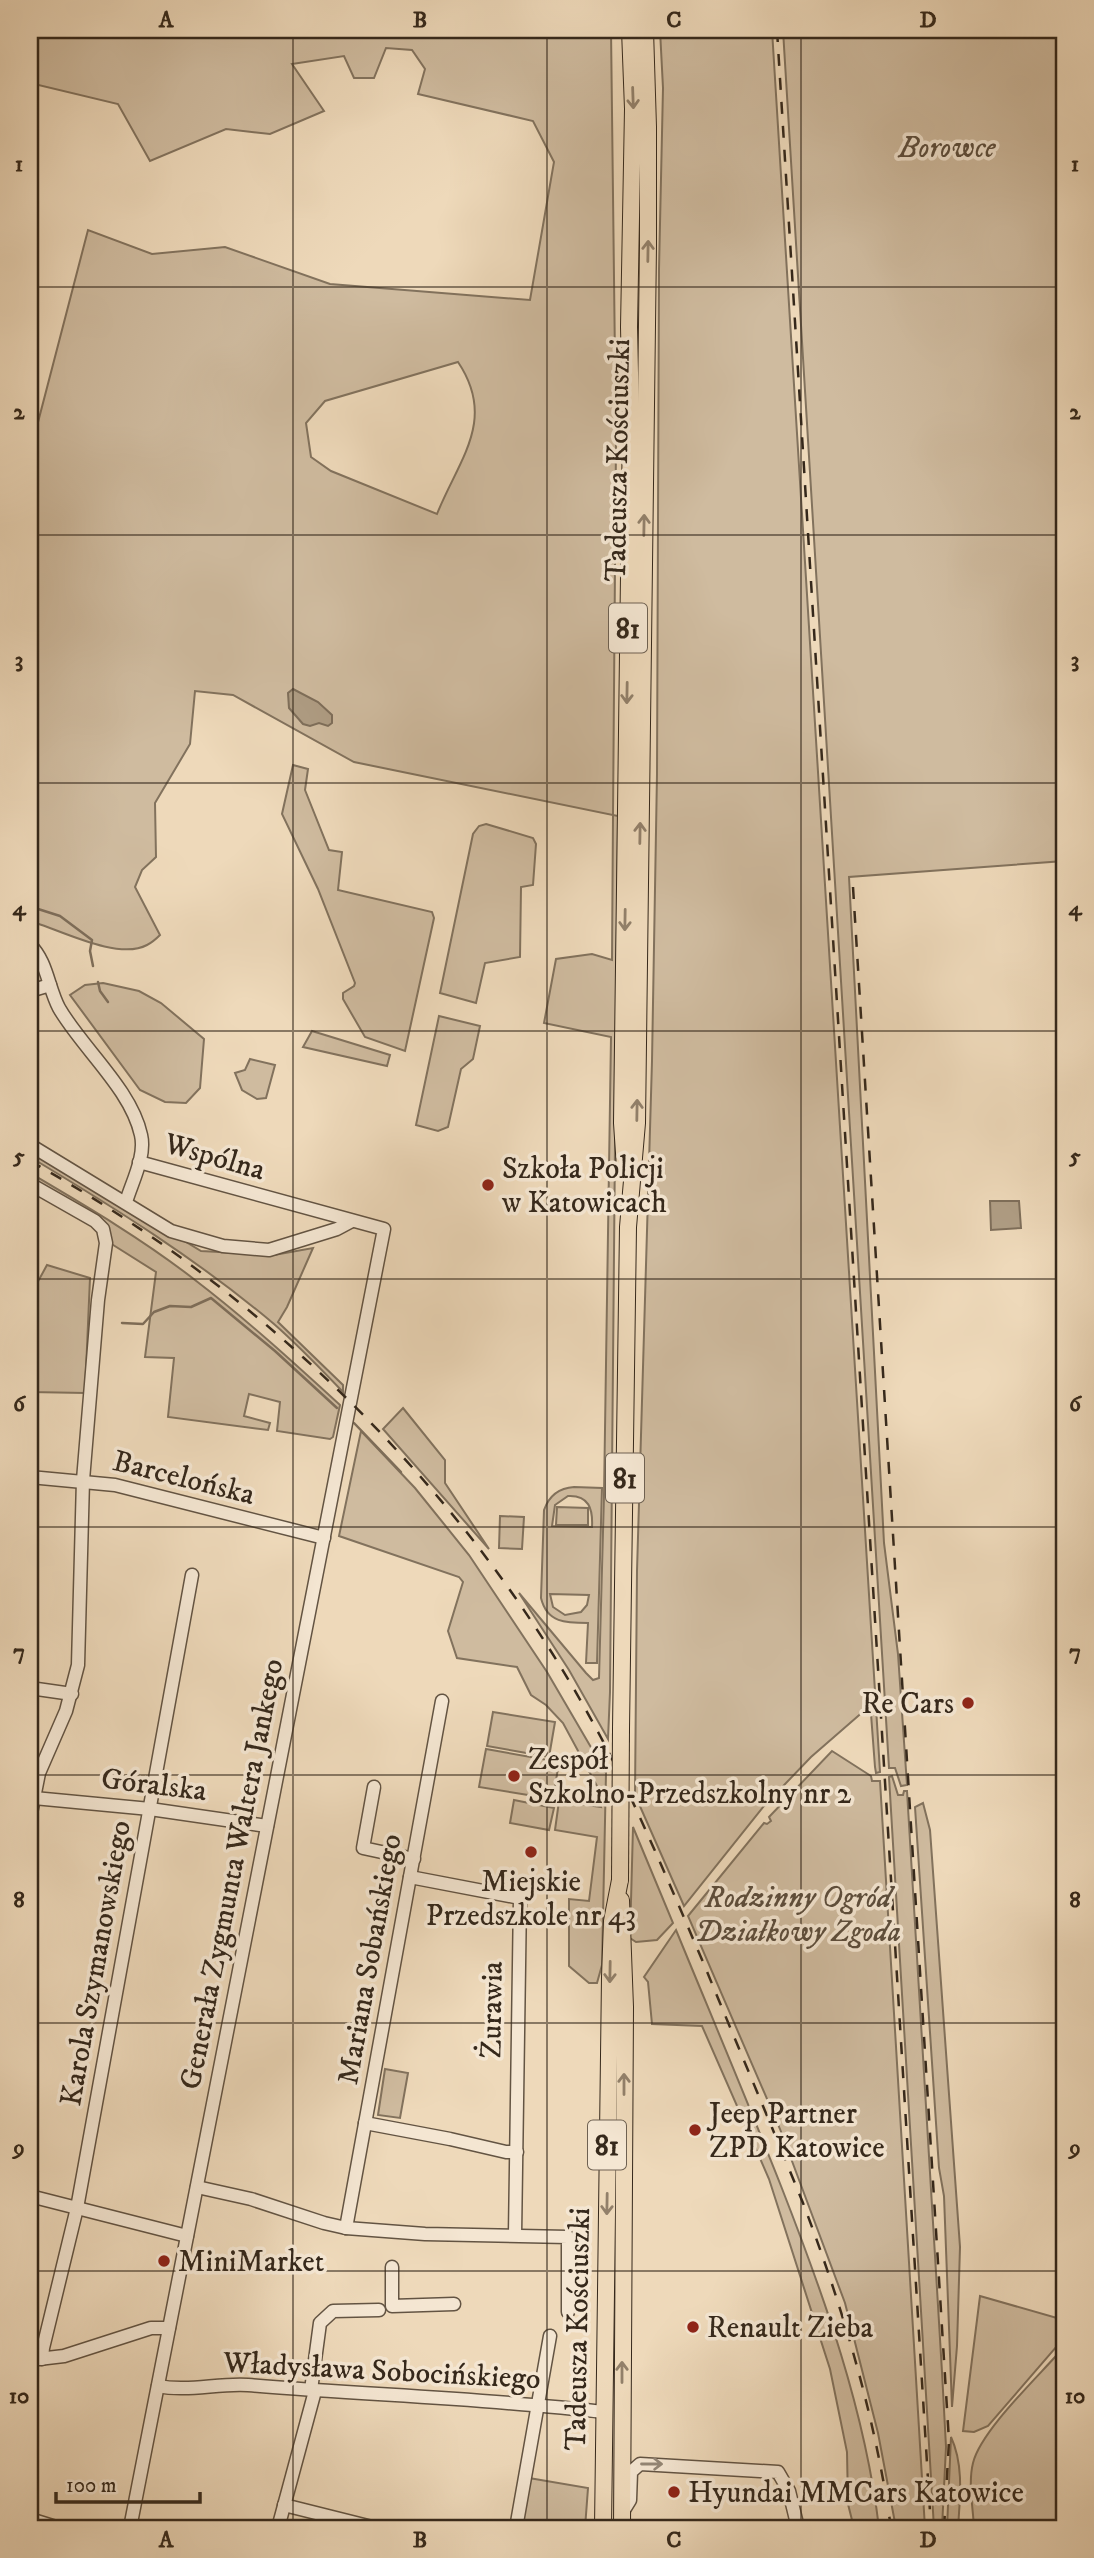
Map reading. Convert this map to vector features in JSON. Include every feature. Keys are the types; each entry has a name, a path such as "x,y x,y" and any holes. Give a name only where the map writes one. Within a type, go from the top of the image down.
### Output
{"main road":[{"name":"Tadeusza Kościuszki","path":"622,2521 625,2007 620,1880 628,1227 622,1109 631,419 629,327 633,109 630,30"},
{"name":"Tadeusza Kościuszki","path":"628,1227 637,1123 648,244 645,30"},
{"name":"Tadeusza Kościuszki","path":"603,2528 611,1935 620,1880"}],"street":[{"name":"Wspólna","path":"30,945 41,960 63,1014 131,1112 141,1133 139,1162 384,1229"},
{"path":"30,991 50,985"},
{"path":"30,1145 172,1231 223,1246 269,1250 352,1222"},
{"path":"126,1202 139,1162"},
{"path":"30,1184 95,1222 103,1229 106,1243 98,1300 83,1480 78,1665 72,1694 45,1757 30,1818"},
{"name":"Generała Zygmunta Waltera Jankego","path":"130,2528 384,1229"},
{"name":"Barcelońska","path":"30,1478 83,1480 153,1494 324,1538"},
{"name":"Karola Szymanowskiego","path":"36,2360 78,2208 192,1574"},
{"path":"30,1688 72,1694"},
{"name":"Mariana Sobańskiego","path":"346,2228 442,1701"},
{"path":"374,1787 363,1848 414,1859"},
{"name":"Góralska","path":"34,1798 150,1809 267,1826"},
{"name":"Żurawia","path":"410,1877 520,1898 515,2235"},
{"path":"365,2123 517,2152"},
{"path":"197,2187 251,2199 346,2228 425,2234 569,2237 568,2312"},
{"path":"30,2196 187,2236"},
{"path":"392,2267 392,2306 454,2304"},
{"path":"278,2528 313,2390 320,2323 333,2311 379,2310"},
{"path":"36,2360 76,2353 151,2328 169,2328"},
{"path":"516,2528 550,2336"},
{"name":"Władysława Sobocińskiego","path":"158,2386 170,2389 241,2385 538,2404 604,2412"},
{"path":"622,2521 630,2500 631,2472 640,2464 778,2472 789,2491 798,2528"},
{"path":"284,2505 376,2528"},
{"path":"30,2519 59,2528"}],"green space":[{"path":"30,30 611,30 616,443 613,815 354,762 233,695 195,691 190,744 155,803 156,857 142,870 135,887 160,935 147,945 122,949 92,943 36,923 31,923 30,928 30,453 88,230 152,254 225,247 330,284 530,300 554,162 533,121 418,94 425,69 412,50 386,48 374,78 354,78 344,56 292,64 324,111 270,134 226,129 150,161 118,104 30,83","holes":["458,362 469,383 474,402 470,439 437,514 331,471 311,457 306,423 325,401"]},
{"path":"660,30 772,30 880,1772 876,1773 875,1767 871,1714 865,1710 811,1757 764,1806 684,1906 635,1795 637,1571 652,1061 657,774 659,269 663,88"},
{"name":"Borowce","path":"783,30 1064,30 1064,861 849,877 884,1543 898,1654 907,1785 901,1786 895,1768 889,1768"},
{"path":"293,765 308,769 305,790 329,850 342,852 338,890 432,912 434,918 405,1051 365,1037 343,999 343,993 355,983 318,889 282,814"},
{"path":"613,815 618,816 608,1739 569,1670 519,1593 586,1673 593,1680 599,1678 611,1037 544,1023 556,959 592,954 612,960"},
{"path":"486,824 533,838 536,844 533,885 521,887 520,957 485,963 476,1003 440,993 473,834 479,826"},
{"path":"103,983 139,991 161,1003 204,1039 200,1088 186,1103 165,1102 140,1090 70,995 85,985"},
{"path":"439,1016 480,1026 473,1059 461,1069 448,1127 438,1131 416,1125"},
{"path":"312,1031 390,1055 387,1066 303,1047"},
{"path":"250,1059 275,1065 266,1098 257,1099 242,1090 235,1073 245,1070"},
{"path":"30,1147 201,1251 274,1255 313,1248 278,1322 343,1385 343,1392 292,1340 216,1278 30,1157"},
{"path":"30,1173 176,1265 269,1341 340,1405 333,1437 330,1439 277,1431 280,1402 249,1394 244,1416 270,1423 268,1430 168,1417 174,1358 145,1357 156,1272 110,1243 108,1231 30,1180"},
{"path":"47,1265 90,1278 85,1393 30,1392 30,1296"},
{"path":"403,1408 445,1460 445,1483 489,1549 383,1429"},
{"path":"361,1431 415,1488 469,1555 547,1672 606,1773 602,1965 597,1983 589,1983 569,1966 569,1899 589,1901 597,1837 555,1830 559,1801 601,1807 597,1786 563,1723 546,1705 531,1695 517,1667 457,1658 448,1631 463,1582 459,1577 339,1536"},
{"path":"574,1487 602,1488 597,1663 586,1663 588,1623 558,1620 548,1612 541,1598 544,1510 555,1494","holes":["568,1496 581,1498 588,1504 592,1514 592,1527 552,1526 555,1505","550,1594 589,1595 587,1605 581,1612 565,1615 553,1607"]},
{"path":"557,1507 588,1508 588,1525 556,1525"},
{"path":"500,1516 524,1517 522,1549 499,1548"},
{"path":"493,1712 555,1722 549,1757 487,1746"},
{"path":"486,1749 559,1762 553,1799 479,1787"},
{"name":"Rodzinny Ogród Działkowy Zgoda","path":"832,1751 871,1776 872,1781 880,1781 925,2528 896,2528 878,2433 845,2303 780,2129 688,1916 764,1823 771,1821 769,1817"},
{"path":"892,1776 898,1795 907,1791 946,2447 942,2528 934,2528 889,1777"},
{"path":"514,1800 554,1808 549,1830 510,1823"},
{"path":"923,1803 930,1830 960,2247 952,2407 944,2196 939,2168 915,1807"},
{"path":"633,1827 673,1923 657,1940 636,1942 630,1938"},
{"path":"676,1930 781,2186 827,2311 864,2440 879,2528 854,2528 848,2504 847,2452 830,2369 769,2179 702,2026 652,2024 648,1982 644,1977"},
{"path":"385,2069 408,2073 400,2118 378,2115"},
{"path":"980,2296 1064,2320 1064,2338 988,2426 974,2432 963,2431"},
{"path":"1064,2347 1064,2528 974,2528 971,2479 978,2450 999,2419"},
{"path":"951,2437 959,2470 958,2528 947,2528"},
{"path":"529,2478 588,2488 585,2528 521,2528"}],"shaded area":[{"path":"293,689 318,702 332,715 332,723 328,726 319,723 310,726 303,724 289,708 288,693"},
{"path":"990,1201 1019,1201 1021,1228 991,1230"}],"waterway":[{"path":"35,908 60,916 92,940 90,951 93,966"},
{"path":"98,982 100,991 108,1002"},
{"path":"122,1323 143,1324 154,1312 170,1306 191,1307 211,1298 275,1351 337,1408"},
{"path":"354,1423 401,1472"}],"railway":[{"path":"777,30 931,2528"},
{"path":"853,887 949,2441 944,2528"},
{"path":"30,1161 119,1215 204,1275 285,1341 361,1413 432,1490 497,1572 555,1658 607,1749 645,1828 803,2203 856,2363 876,2445 891,2528"}],"place":[{"name":"Szkoła Policji w Katowicach","path":"488,1185"},
{"name":"Re Cars","path":"968,1703"},
{"name":"Zespół Szkolno-Przedszkolny nr 2","path":"514,1776"},
{"name":"Miejskie Przedszkole nr 43","path":"531,1852"},
{"name":"Jeep Partner ZPD Katowice","path":"695,2130"},
{"name":"MiniMarket","path":"164,2261"},
{"name":"Renault Zieba","path":"693,2327"},
{"name":"Hyundai MMCars Katowice","path":"674,2492"}]}
